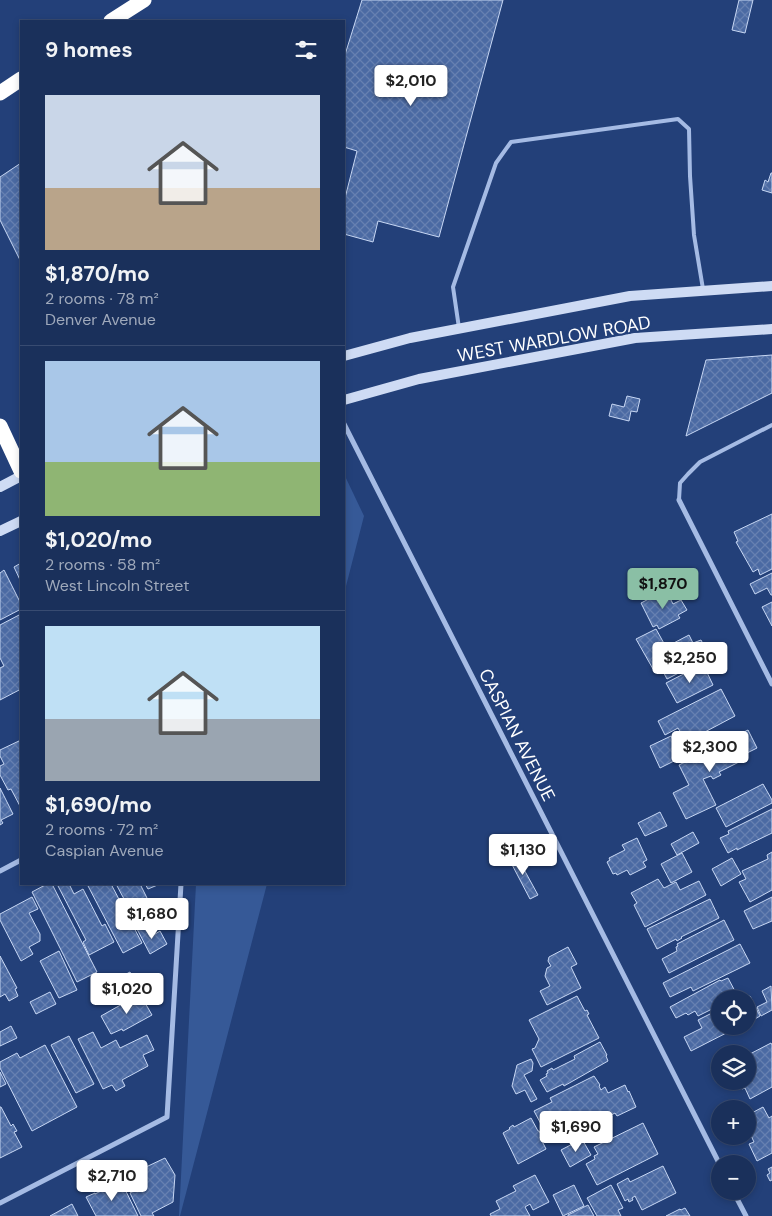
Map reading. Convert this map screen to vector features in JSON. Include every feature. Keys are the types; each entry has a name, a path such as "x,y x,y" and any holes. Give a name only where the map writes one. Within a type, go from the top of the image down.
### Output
{"highway":[{"path":"113,20 144,0"},
{"path":"0,93 20,80"},
{"path":"0,426 20,469"}],"main road":[{"name":"WEST WARDLOW ROAD","path":"345,356 410,338 630,296 772,286"},
{"name":"WEST WARDLOW ROAD","path":"345,400 419,380 635,338 772,329"},
{"path":"0,487 20,477"},
{"path":"0,531 20,521"}],"street":[{"name":"CASPIAN AVENUE","path":"345,426 715,1155"},
{"path":"679,500 772,684"},
{"path":"0,871 20,861"},
{"path":"0,1203 168,1117 181,885"},
{"path":"738,1200 746,1216"}],"lane":[{"path":"459,328 452,287 496,163 511,142 678,119 689,130 694,236 703,291"},
{"path":"679,500 680,483 700,462 772,425"}],"shaded area":[{"path":"345,476 364,516 345,590"},
{"path":"196,885 267,885 180,1216"}],"building":[{"path":"362,0 503,0 439,237 378,221 373,242 345,234 345,198 357,151 345,147 345,55"},
{"path":"739,0 753,0 745,33 732,30"},
{"path":"20,164 20,260 0,220 0,177"},
{"path":"771,173 772,193 762,190 765,180 768,182"},
{"path":"772,355 772,393 686,436 706,360"},
{"path":"627,396 640,399 637,412 631,411 629,421 609,416 612,404 624,407"},
{"path":"772,514 772,569 760,575 758,569 753,572 736,542 738,541 734,532"},
{"path":"20,564 20,580 14,567"},
{"path":"4,570 20,602 20,610 0,620 0,573"},
{"path":"772,573 772,595 767,588 755,594 750,584"},
{"path":"666,590 673,604 681,600 687,610 678,615 680,618 659,629 657,625 653,627 641,603"},
{"path":"772,602 772,626 762,607"},
{"path":"20,615 20,690 0,700 0,668 4,666 0,658 0,625"},
{"path":"656,629 666,647 689,635 693,643 701,640 710,657 667,679 660,666 653,669 636,639"},
{"path":"703,664 713,685 677,703 666,683"},
{"path":"721,689 735,716 686,742 678,728 665,735 658,721"},
{"path":"748,730 757,748 739,757 741,761 719,772 721,775 713,779 711,776 703,779 716,805 686,819 673,793 689,785 679,765"},
{"path":"671,736 682,757 660,768 650,746"},
{"path":"20,740 20,806 11,789 8,790 0,775 0,766 4,764 0,756 0,750"},
{"path":"763,784 772,803 726,827 716,808"},
{"path":"0,788 13,814 1,820 3,823 0,825"},
{"path":"772,809 772,833 728,853 720,838 729,834 728,831"},
{"path":"660,812 667,826 645,836 638,823"},
{"path":"693,832 699,843 677,855 671,844"},
{"path":"637,838 647,860 643,862 646,867 630,875 627,870 617,875 616,873 613,874 607,862 610,860 609,858 625,850 622,845"},
{"path":"772,852 772,890 750,902 739,882 746,879 742,871 768,859 767,855"},
{"path":"515,853 538,895 530,899 508,857"},
{"path":"682,853 692,872 671,883 661,864"},
{"path":"732,858 741,874 721,886 712,869"},
{"path":"658,879 664,888 676,882 680,890 699,881 706,895 645,927 634,905 637,903 631,893"},
{"path":"45,885 53,885 97,972 77,982 32,892"},
{"path":"58,885 70,885 74,894 83,889 102,926 105,924 114,942 89,955 83,942 86,940"},
{"path":"88,885 112,885 142,943 123,953"},
{"path":"117,885 140,885 148,900 131,912"},
{"path":"146,885 158,885 148,889"},
{"path":"32,897 38,909 29,913 40,934 40,941 29,947 33,954 21,961 0,920 0,914"},
{"path":"772,897 772,921 753,929 744,911"},
{"path":"710,899 719,918 681,937 677,941 676,939 657,949 647,929"},
{"path":"724,920 734,940 669,973 662,959 677,951 677,944"},
{"path":"144,925 150,937 160,931 167,944 150,954 137,929"},
{"path":"740,944 750,963 693,991 691,987 670,997 663,983"},
{"path":"568,947 577,964 571,967 581,988 547,1005 540,991 550,986 545,976 547,968 551,966 548,961 549,957"},
{"path":"59,951 77,990 59,998 40,961"},
{"path":"0,956 17,988 15,989 18,996 9,1001 5,994 0,997"},
{"path":"130,972 141,994 119,1004 109,983"},
{"path":"728,978 734,990 711,990 711,1010 698,1016 695,1011 676,1018 670,1007"},
{"path":"771,986 772,1010 761,1016 757,1007 767,1002 762,991"},
{"path":"50,992 56,1004 36,1014 30,1002"},
{"path":"140,994 152,1015 123,1031 122,1029 111,1034 101,1016"},
{"path":"577,996 585,1011 587,1010 589,1014 587,1015 599,1038 541,1067 532,1049 535,1048 539,1039 529,1020"},
{"path":"756,1008 760,1016 756,1018"},
{"path":"711,1014 711,1035 722,1035 691,1051 684,1037 702,1028 698,1020"},
{"path":"11,1026 17,1038 0,1046 0,1032"},
{"path":"93,1032 101,1048 116,1040 120,1048 147,1035 154,1050 143,1055 148,1066 122,1080 125,1086 116,1091 112,1085 103,1089 78,1039"},
{"path":"69,1036 94,1084 76,1093 51,1045"},
{"path":"600,1042 608,1061 564,1086 563,1084 547,1092 540,1080 547,1076 547,1071 575,1059 574,1056"},
{"path":"771,1043 772,1045 772,1087 750,1099 746,1090 756,1090 756,1051"},
{"path":"45,1045 77,1107 32,1131 0,1068 0,1062 17,1053 20,1058"},
{"path":"531,1059 533,1063 532,1071 524,1075 537,1099 531,1102 525,1090 516,1094 512,1086 517,1065"},
{"path":"0,1072 6,1084 0,1087"},
{"path":"594,1076 601,1090 605,1087 608,1093 625,1085 636,1107 617,1116 615,1113 570,1136 560,1116 542,1126 534,1111 552,1102 550,1098"},
{"path":"0,1107 11,1126 13,1124 17,1131 14,1132 22,1147 0,1158"},
{"path":"763,1107 769,1118 772,1116 772,1153 757,1161 756,1155 754,1155 749,1145 756,1145 756,1111"},
{"path":"531,1118 542,1136 540,1137 546,1149 518,1164 503,1133 513,1125 514,1127"},
{"path":"643,1123 658,1154 597,1185 586,1164 595,1159 594,1156 598,1154 594,1147"},
{"path":"582,1139 591,1155 570,1167 561,1150"},
{"path":"165,1158 175,1175 173,1202 152,1213 154,1216 141,1216 130,1193 141,1187 131,1170 144,1163 146,1167"},
{"path":"663,1166 676,1193 642,1210 635,1196 629,1202 628,1199 625,1201 617,1184 628,1178 630,1182"},
{"path":"772,1167 772,1180 770,1181 767,1175 770,1173 768,1169"},
{"path":"535,1175 549,1202 533,1210 530,1204 525,1207 530,1216 491,1216 490,1214 500,1209 496,1201 516,1191 513,1186"},
{"path":"121,1181 138,1216 96,1216 86,1197"},
{"path":"574,1185 584,1206 563,1216 553,1195"},
{"path":"611,1185 623,1208 618,1210 621,1216 597,1216 587,1198"},
{"path":"72,1204 78,1216 50,1216"},
{"path":"588,1205 594,1216 568,1216 568,1215"},
{"path":"685,1208 690,1216 666,1216 680,1209"}]}
